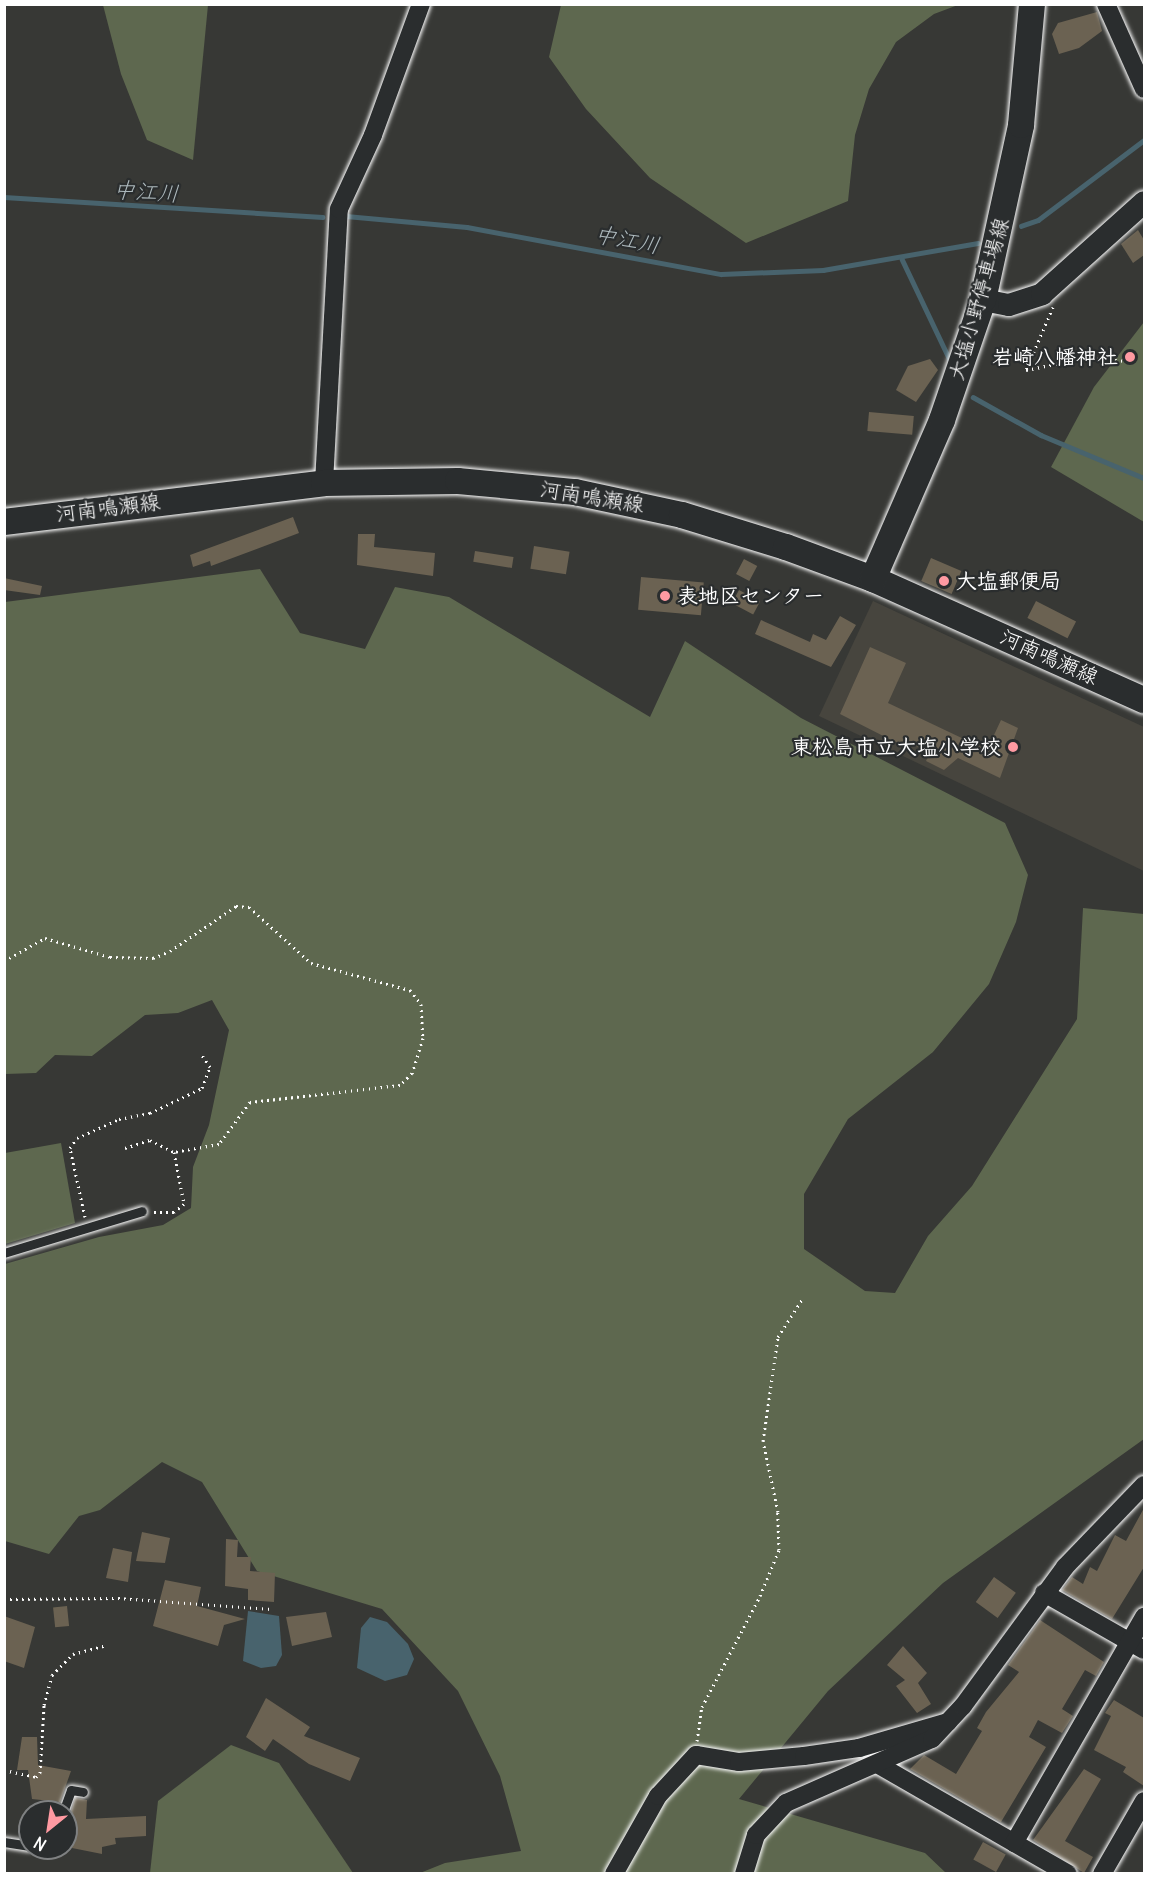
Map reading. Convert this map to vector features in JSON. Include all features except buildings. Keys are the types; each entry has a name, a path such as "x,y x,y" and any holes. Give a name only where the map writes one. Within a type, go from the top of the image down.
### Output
{"main road":[{"name":"大塩小野停車場線","path":"873,579 942,420 983,300 1021,125 1032,4"},
{"name":"河南鳴瀬線","path":"4,522 324,483 458,481 586,494 682,515 873,579 1144,700"}],"street":[{"path":"324,483 339,209 373,135 422,4"},
{"path":"1106,4 1144,89"},
{"path":"983,300 1009,305 1042,294 1144,202"},
{"path":"744,1874 756,1835 786,1803 932,1739 948,1722 1044,1593 1144,1485"},
{"path":"1044,1593 1137,1646"},
{"path":"1014,1843 1137,1646 1144,1617"},
{"path":"614,1874 658,1796 696,1755 739,1762 804,1756 859,1748 948,1722"},
{"path":"877,1764 1068,1874"},
{"path":"1102,1874 1144,1801"}],"lane":[{"path":"4,1253 142,1211"},
{"path":"67,1800 71,1790 83,1792"}],"path":[{"path":"1042,294 1055,310 1026,370 1084,358 1127,361"},
{"path":"4,962 45,938 110,957 153,958 170,951 236,906 249,907 311,963 410,990 422,1005 423,1038 412,1073 400,1085 250,1102 219,1144 174,1152 150,1140 125,1148"},
{"path":"86,1228 70,1148 77,1138 119,1119 150,1113 201,1088 210,1066 202,1055"},
{"path":"142,1211 174,1212 184,1204 174,1152"},
{"path":"696,1755 702,1707 760,1596 779,1550 778,1512 763,1441 778,1337 803,1298"},
{"path":"4,1599 118,1598 272,1609"},
{"path":"4,1770 36,1777 40,1773 44,1705 52,1675 73,1654 106,1645"}],"shaded area":[{"name":"東松島市立大塩小学校","path":"873,601 1144,727 1144,871 819,716"}],"green space":[{"path":"561,4 958,5 934,14 896,42 869,89 855,135 848,201 746,243 650,178 586,109 549,57"},
{"path":"103,5 208,5 193,160 147,140 121,74"},
{"path":"1144,322 1144,522 1051,467 1094,387"},
{"path":"260,569 300,633 365,649 395,587 449,597 650,717 685,641 801,718 1005,823 1028,875 1016,922 989,984 933,1052 848,1119 804,1194 804,1249 865,1291 895,1293 928,1236 972,1186 1077,1019 1083,908 1144,914 1144,1439 943,1583 828,1691 739,1799 925,1853 946,1873 420,1873 445,1863 521,1851 500,1776 458,1691 382,1609 257,1571 202,1482 162,1462 100,1510 79,1516 49,1554 5,1541 5,1264 99,1237 163,1225 191,1208 193,1167 209,1125 229,1030 212,1000 178,1013 145,1015 92,1056 55,1055 36,1073 5,1074 5,602"},
{"path":"61,1143 75,1223 5,1244 5,1153"},
{"path":"231,1745 279,1763 353,1873 150,1873 158,1801"}],"water":[{"path":"248,1611 279,1616 282,1655 276,1666 261,1668 243,1661"},
{"path":"370,1617 387,1622 408,1644 414,1659 407,1675 385,1681 357,1668 361,1628"}],"waterway":[{"path":"1021,226 1038,220 1144,140"},
{"name":"中江川","path":"4,197 322,217"},
{"name":"中江川","path":"346,216 467,227 721,274 823,270 978,243"},
{"path":"902,259 951,362"},
{"path":"973,397 1041,435 1144,478"}],"place":[{"name":"岩崎八幡神社","path":"1130,357"},
{"name":"大塩郵便局","path":"944,581"},
{"name":"表地区センター","path":"665,596"},
{"name":"東松島市立大塩小学校","path":"1013,747"}]}
